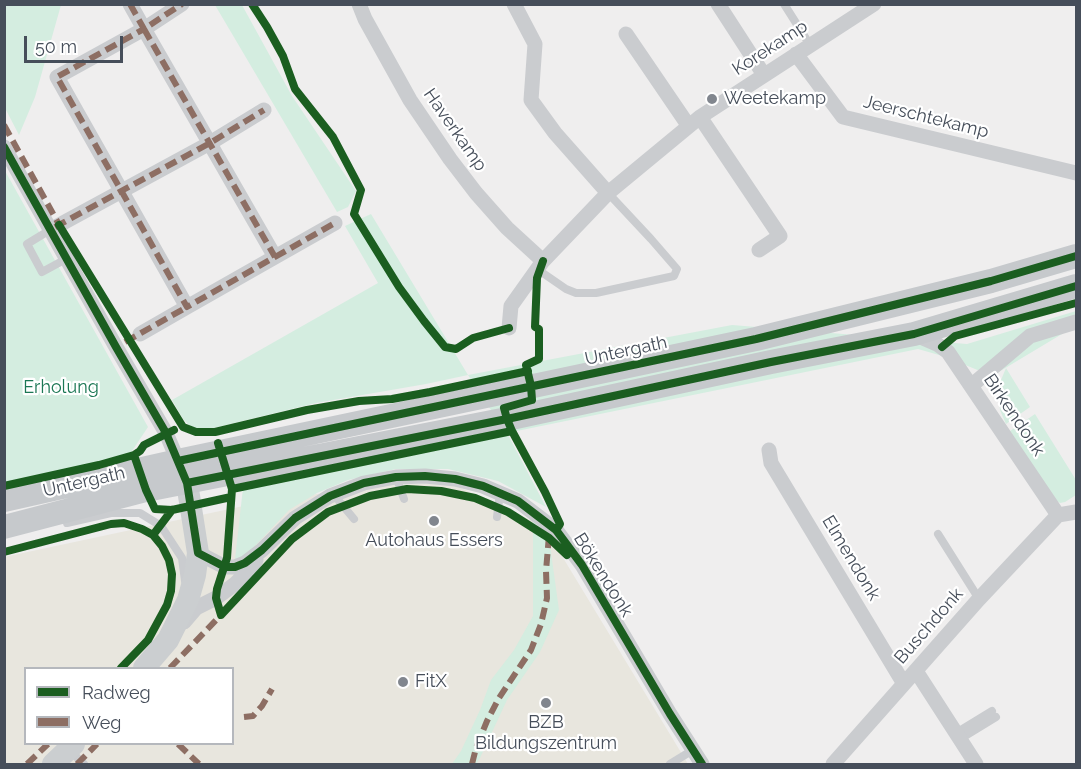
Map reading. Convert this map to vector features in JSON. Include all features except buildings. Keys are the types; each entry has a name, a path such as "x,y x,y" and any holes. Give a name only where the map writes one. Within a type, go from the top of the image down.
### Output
{"main road":[{"name":"Untergath","path":"4,527 146,490 182,472 756,339 991,281 1077,256"},
{"name":"Untergath","path":"4,500 483,424 771,362 914,334 1077,286"},
{"path":"146,667 168,640 188,600 195,574 198,553 182,472"}],"street":[{"path":"130,4 275,256"},
{"path":"182,4 144,29 57,77 187,307"},
{"name":"Haverkamp","path":"359,4 410,100 450,159 476,194 540,265"},
{"path":"514,4 535,44 531,100 555,133 608,193"},
{"path":"718,4 764,75"},
{"name":"Korekamp","path":"509,328 511,306 540,265 608,193 694,121 872,5"},
{"path":"626,34 780,236 759,250"},
{"name":"Jeerschtekamp","path":"796,54 843,117 1077,173"},
{"path":"50,230 210,143 264,110"},
{"path":"4,147 166,433 182,472"},
{"path":"140,334 335,223"},
{"path":"971,386 1029,336 1077,322"},
{"name":"Birkendonk","path":"914,334 948,352 1058,515"},
{"name":"Elmendonk","path":"769,450 771,463 904,684"},
{"name":"Bökendonk","path":"198,553 225,567 235,567 245,563 295,518 334,495 364,483 396,477 425,476 455,479 500,493 518,501 556,530 582,565 702,765"},
{"path":"1058,515 1077,512"},
{"name":"Buschdonk","path":"833,765 979,599 1058,515"},
{"name":"Bökendonk","path":"168,640 196,608 216,598 235,584 251,568 262,550"},
{"path":"916,671 976,765"}],"lane":[{"path":"784,4 810,45"},
{"path":"540,265 566,289 576,293 596,293 674,276 677,269 608,193"},
{"path":"50,230 27,244 42,272 66,259"},
{"path":"396,477 404,499"},
{"path":"497,517 500,493"},
{"path":"334,495 354,519"},
{"path":"56,525 111,513 140,513 161,526 182,558 188,600"},
{"path":"938,534 979,599"},
{"path":"958,736 994,714"},
{"path":"670,765 693,750"}],"shaded area":[{"path":"450,483 533,521 548,533 688,764 5,764 4,557 267,501 382,485"}],"green space":[{"path":"5,4 61,5 35,97 19,135 5,108"},
{"path":"215,5 242,5 292,96 356,191 348,207 337,212"},
{"name":"Erholung","path":"4,169 148,427 127,463 4,493"},
{"path":"371,214 468,375 316,403 210,429 192,428 183,419 172,400 378,283 345,226"},
{"path":"1076,311 1076,328 1072,328 992,376 946,357 918,349 507,433 546,507 498,481 448,469 396,469 348,480 317,493 289,510 253,548 241,558 235,559 243,488 506,433 468,375 732,325 967,344"},
{"path":"1006,368 1030,407 1006,424 1000,410 999,400 1001,380"},
{"path":"1035,414 1076,480 1076,495 1065,502 1060,503 1054,499 1010,431"},
{"path":"533,521 549,538 559,610 540,652 507,700 476,764 452,764 461,751 491,680 514,650 533,616"}],"marked path":[{"path":"130,4 144,29 182,4"},
{"path":"144,29 275,257 187,307 57,77 144,29"},
{"path":"55,227 210,143 264,110"},
{"path":"4,125 62,230"},
{"path":"275,257 335,223"},
{"path":"125,342 187,307"},
{"path":"472,764 487,721 499,698 531,650 541,624 547,598 546,571 549,535"},
{"path":"171,667 221,615"},
{"path":"244,717 253,716 272,689"},
{"path":"27,764 47,745"},
{"path":"77,764 96,745"},
{"path":"179,745 199,764"}],"cycle path":[{"path":"252,4 283,56 295,89 333,137 361,190 354,214 399,287 424,321 445,347 456,349 473,338 509,328"},
{"path":"4,147 166,433 187,483 198,553 225,567 235,567 245,563 295,518 330,496 364,483 396,477 425,476 455,479 483,486 518,501 556,530 582,565 702,764"},
{"path":"59,225 183,427 196,432 215,432 307,410 359,401 392,399 528,371"},
{"path":"178,461 756,339 991,281 1076,256"},
{"path":"543,261 537,278 535,327 539,329 539,359 526,365 532,400 504,408 512,431 560,524 556,530"},
{"path":"187,483 914,334 1076,286"},
{"path":"942,347 955,336 1076,303"},
{"path":"4,486 134,455 144,445 174,430"},
{"path":"218,443 232,489 512,431"},
{"path":"134,455 155,509 172,510 231,497"},
{"path":"232,489 227,558 216,598 221,615 292,539 328,512 370,496 407,489 441,491 475,498 508,512 549,538 567,555"},
{"path":"4,552 111,524 124,523 153,535 172,510"},
{"path":"122,667 148,640 167,605 171,591 172,574 169,560 153,535"}],"place":[{"name":"Weetekamp","path":"712,99"},
{"name":"Autohaus Essers","path":"434,521"},
{"name":"FitX","path":"403,682"},
{"name":"BZB Bildungszentrum","path":"546,703"}]}
